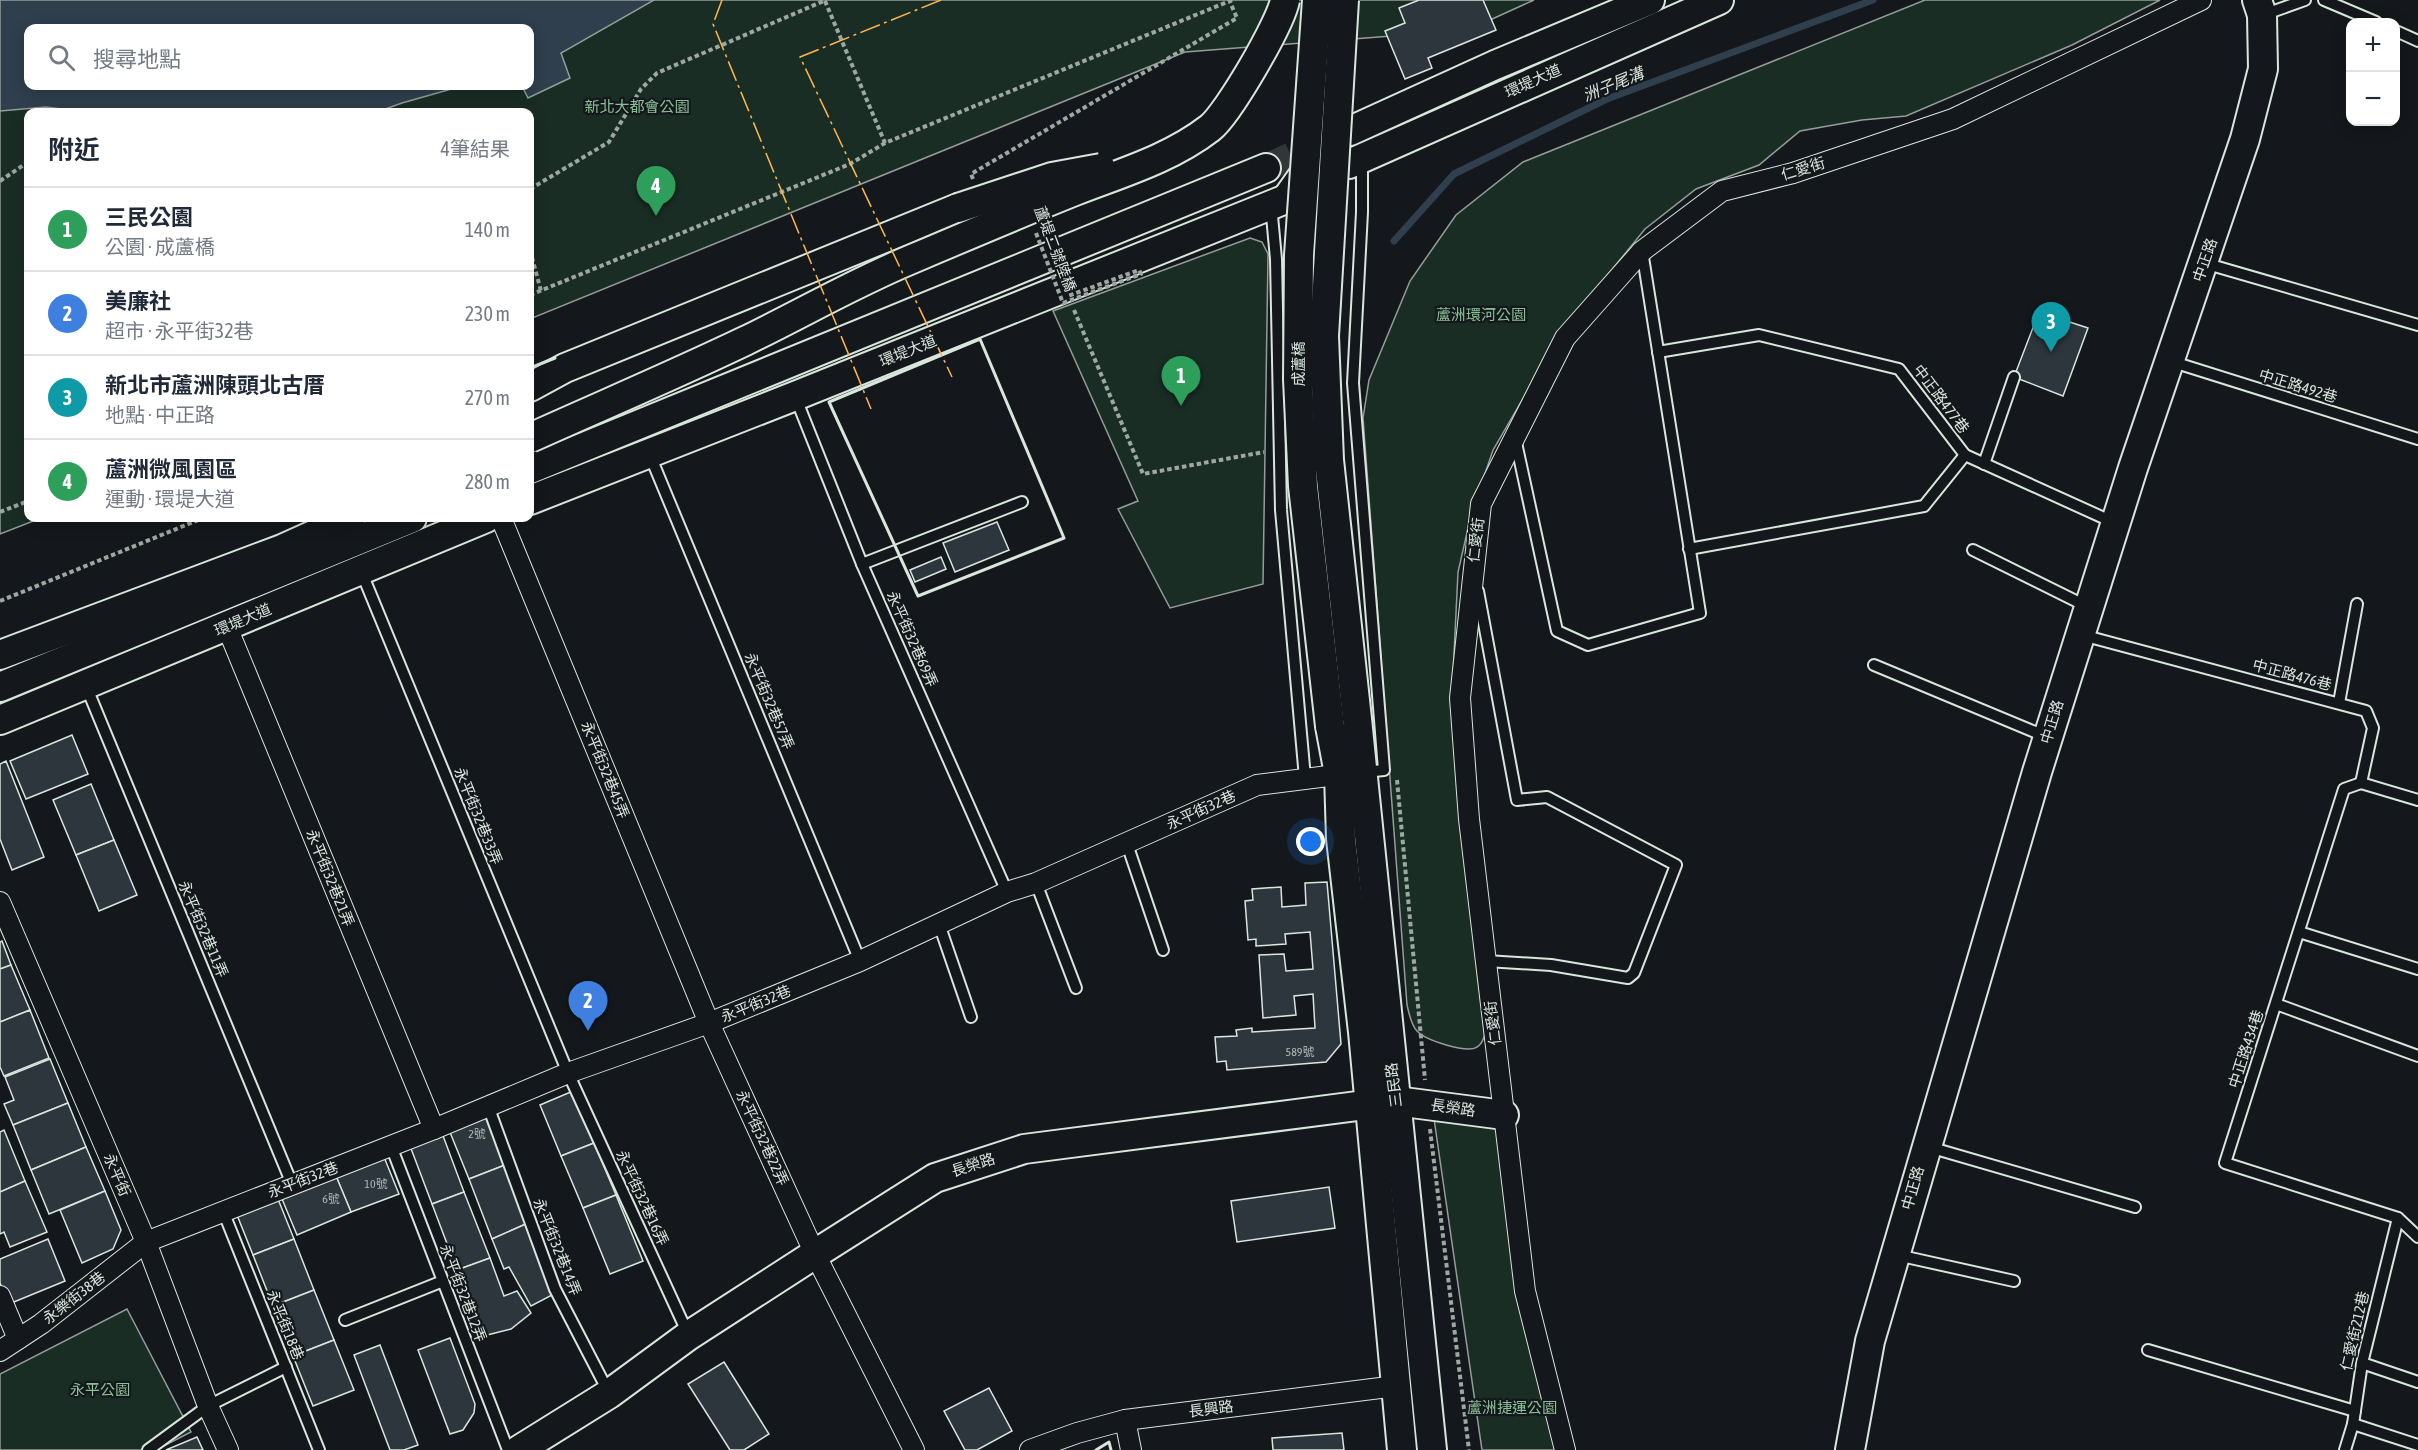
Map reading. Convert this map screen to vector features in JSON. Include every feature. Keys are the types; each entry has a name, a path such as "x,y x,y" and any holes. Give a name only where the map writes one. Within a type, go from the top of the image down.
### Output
{"street":[{"path":"534,436 746,341 888,269 1015,215 1165,156 1194,140 1213,126 1261,54 1284,10 1285,0"},
{"name":"成蘆橋","path":"1317,0 1299,255 1298,379 1303,486 1344,723"},
{"name":"成蘆橋","path":"1344,0 1324,336 1344,723"},
{"name":"環堤大道","path":"1350,131 1495,65 1650,0"},
{"name":"環堤大道","path":"1355,161 1719,0"},
{"name":"仁愛街","path":"1565,1450 1525,1291 1469,819 1460,698 1480,504 1565,338 1642,251 1722,191 1793,173 1953,119 2201,0"},
{"name":"中正路","path":"1850,1450 1870,1341 1894,1254 2048,737 2115,524 2245,139 2263,69 2260,7"},
{"path":"534,385 575,364 958,208 1052,177 1165,156"},
{"path":"534,467 1266,168"},
{"name":"環堤大道","path":"534,498 1278,202"},
{"path":"0,655 282,549 342,522"},
{"name":"環堤大道","path":"0,687 402,522"},
{"name":"環堤大道","path":"0,720 477,522"},
{"name":"永平街32巷45弄","path":"503,522 709,1023"},
{"name":"永平街32巷21弄","path":"227,627 434,1129"},
{"name":"三民路","path":"1344,723 1352,773 1383,1102 1432,1450"},
{"name":"永平街32巷","path":"146,1242 434,1129 568,1073 709,1023 860,961 1007,892 1036,883 1257,785 1352,773"},
{"name":"永平街","path":"0,902 146,1242 208,1406 228,1450"},
{"name":"永平街32巷22弄","path":"709,1023 814,1254 914,1450"},
{"name":"三民路","path":"1383,1102 1396,1386 1402,1450"},
{"name":"長榮路","path":"519,1450 609,1394 688,1336 935,1178 1024,1149 1383,1102 1504,1115"},
{"name":"永樂街38巷","path":"0,1351 41,1324 146,1242"},
{"path":"0,1296 18,1339"},
{"name":"長興路","path":"1030,1450 1077,1433 1125,1420 1396,1386"},
{"path":"1125,1420 1131,1450"}],"lane":[{"path":"2260,7 2305,0"},
{"path":"2324,0 2367,18"},
{"path":"2400,33 2418,41"},
{"path":"1305,778 1281,510 1276,259 1278,202 1312,146 1355,161 1362,212 1353,383 1384,770 1352,773"},
{"path":"1515,438 1557,631 1588,645 1700,613 1642,251"},
{"path":"2204,263 2418,326"},
{"name":"中正路477巷","path":"1659,352 1759,335 1899,369 1965,455 2115,524"},
{"name":"中正路492巷","path":"2170,361 2418,439"},
{"path":"1984,464 2014,377"},
{"name":"永平街32巷69弄","path":"795,396 862,564 1007,892"},
{"name":"永平街32巷57弄","path":"649,453 860,961"},
{"path":"1689,549 1924,506 1965,455"},
{"path":"862,564 1022,502"},
{"path":"1972,550 2088,607"},
{"path":"1473,564 1516,800 1547,797 1677,865 1634,973 1628,978 1551,964 1486,961"},
{"name":"永平街32巷33弄","path":"361,571 568,1073"},
{"path":"2339,703 2356,604"},
{"name":"中正路476巷","path":"2080,634 2366,711 2373,728 2361,783"},
{"path":"1874,664 2048,737"},
{"name":"永平街32巷11弄","path":"86,686 292,1184"},
{"path":"2361,783 2418,800"},
{"name":"中正路434巷","path":"2361,783 2344,789 2225,1163 2398,1218"},
{"path":"1126,843 1163,950"},
{"path":"1036,883 1076,988"},
{"path":"939,924 971,1017"},
{"path":"2299,932 2418,969"},
{"path":"2276,1004 2418,1056"},
{"name":"永平街32巷16弄","path":"568,1073 688,1336"},
{"name":"永平街32巷14弄","path":"488,1106 555,1289 609,1394"},
{"name":"永平街32巷12弄","path":"391,1146 508,1450"},
{"path":"1926,1146 2135,1207"},
{"name":"永平街18巷","path":"223,1212 319,1450"},
{"path":"2398,1218 2418,1237"},
{"name":"仁愛街212巷","path":"2345,1450 2353,1424 2362,1363 2398,1218"},
{"path":"1894,1254 2014,1281"},
{"path":"345,1320 443,1281"},
{"path":"2148,1350 2355,1411"},
{"path":"2362,1363 2418,1382"},
{"path":"148,1450 208,1406 286,1366"},
{"path":"2353,1424 2418,1445"}],"path":[{"path":"534,187 609,142 641,89 657,73 825,1 885,143"},
{"path":"534,294 850,164 885,143 1231,1 1238,18 971,174 975,185"},
{"path":"0,182 24,165"},
{"name":"蘆堤二號陸橋","path":"1035,231 1063,303 1141,274 1139,270 1068,296"},
{"path":"534,265 541,291"},
{"path":"0,512 24,503"},
{"path":"0,601 193,522"}],"green space":[{"name":"新北大都會公園","path":"0,0 1534,0 1468,30 1185,52 534,317 534,108 24,108 24,522 31,522 0,534"},
{"name":"蘆洲環河公園","path":"1925,0 2160,0 2072,45 1906,116 1862,120 1800,131 1759,165 1696,189 1645,229 1563,330 1493,450 1471,515 1458,572 1452,695 1486,1026 1484,1038 1477,1047 1465,1049 1446,1045 1421,1035 1410,1019 1407,1005 1363,418 1369,380 1410,281 1456,215 1523,162"},
{"path":"1250,238 1262,242 1268,254 1263,584 1170,608 1118,509 1138,501 1053,311"},
{"name":"蘆洲捷運公園","path":"1432,1105 1504,1115 1557,1450 1482,1450"},
{"name":"永平公園","path":"127,1309 191,1432 156,1450 0,1450 0,1374"}],"water":[{"path":"0,0 654,0 561,53 570,78 528,98 524,90 534,90 534,24 24,24 24,90 448,90 388,108 46,107 0,111"}],"building":[{"path":"1419,0 1483,0 1496,30 1428,58 1432,68 1405,79 1385,31 1405,23 1399,8"},
{"path":"2039,312 2088,328 2063,396 2014,377"},
{"path":"997,522 1009,550 955,572 943,543"},
{"path":"941,557 946,569 915,582 910,570"},
{"path":"72,735 88,774 26,799 10,761"},
{"path":"6,761 44,857 12,870 0,839 0,764"},
{"path":"91,784 114,840 76,855 53,800"},
{"path":"114,840 137,895 99,911 76,855"},
{"path":"1327,882 1341,1044 1326,1062 1227,1070 1226,1061 1217,1062 1215,1037 1237,1036 1236,1030 1252,1028 1252,1032 1315,1028 1313,994 1294,996 1296,1015 1263,1018 1259,955 1284,954 1286,971 1313,969 1310,932 1285,934 1286,944 1256,946 1256,939 1248,940 1245,901 1253,900 1252,889 1281,887 1282,907 1306,905 1305,883"},
{"path":"2,941 11,965 0,969 0,942"},
{"path":"11,965 30,1010 0,1022 0,969"},
{"path":"30,1010 49,1058 4,1076 0,1067 0,1022"},
{"path":"50,1059 68,1103 13,1125 4,1104 14,1100 5,1077"},
{"path":"573,1091 594,1143 561,1156 540,1105"},
{"path":"68,1103 86,1147 31,1170 13,1125"},
{"path":"481,1106 505,1165 469,1179 445,1120"},
{"path":"439,1125 464,1192 432,1204 407,1138"},
{"path":"4,1130 25,1181 0,1192 0,1132"},
{"path":"594,1143 616,1195 583,1208 561,1156"},
{"path":"86,1147 105,1191 49,1214 31,1170"},
{"path":"384,1157 399,1194 351,1212 331,1164"},
{"path":"331,1164 351,1212 297,1235 277,1187"},
{"path":"505,1165 528,1223 492,1239 469,1179"},
{"path":"25,1181 47,1232 10,1247 4,1232 0,1234 0,1192"},
{"path":"1329,1187 1335,1228 1237,1242 1231,1201"},
{"path":"274,1189 294,1239 253,1255 233,1205"},
{"path":"105,1191 121,1230 113,1249 82,1263 60,1210"},
{"path":"464,1192 490,1258 457,1270 432,1204"},
{"path":"616,1195 643,1261 610,1274 583,1208"},
{"path":"528,1223 556,1293 531,1306 509,1267 504,1269 492,1239"},
{"path":"48,1239 65,1281 9,1304 0,1283 0,1259"},
{"path":"294,1239 314,1290 273,1306 253,1255"},
{"path":"490,1258 504,1296 517,1291 531,1313 511,1329 483,1336 457,1270"},
{"path":"314,1290 334,1340 293,1356 273,1306"},
{"path":"450,1338 475,1404 474,1413 463,1430 450,1434 418,1350"},
{"path":"334,1340 354,1390 313,1406 293,1356"},
{"path":"380,1345 418,1445 404,1450 390,1450 354,1355"},
{"path":"724,1362 769,1434 744,1450 730,1450 688,1384"},
{"path":"989,1388 1012,1431 977,1450 965,1450 944,1411"},
{"path":"1342,1433 1344,1450 1273,1450 1272,1438"},
{"path":"197,1437 203,1450 166,1450"}],"waterway":[{"name":"洲子尾溝","path":"1394,241 1454,174 1607,99 1873,0"}],"tunnel":[{"path":"1266,168 1326,140"}],"wall":[{"path":"980,339 1064,538 918,596 829,402 980,339"},
{"path":"534,366 555,358"},
{"path":"1096,1450 1109,1442 1111,1450"}],"power":[{"path":"722,0 713,24 871,409"},
{"path":"941,0 800,57 952,377"}],"place":[{"name":"蘆洲微風園區","path":"656,216"},
{"name":"新北市蘆洲陳頭北古厝","path":"2051,352"},
{"name":"三民公園","path":"1181,406"},
{"name":"美廉社","path":"588,1031"}]}
